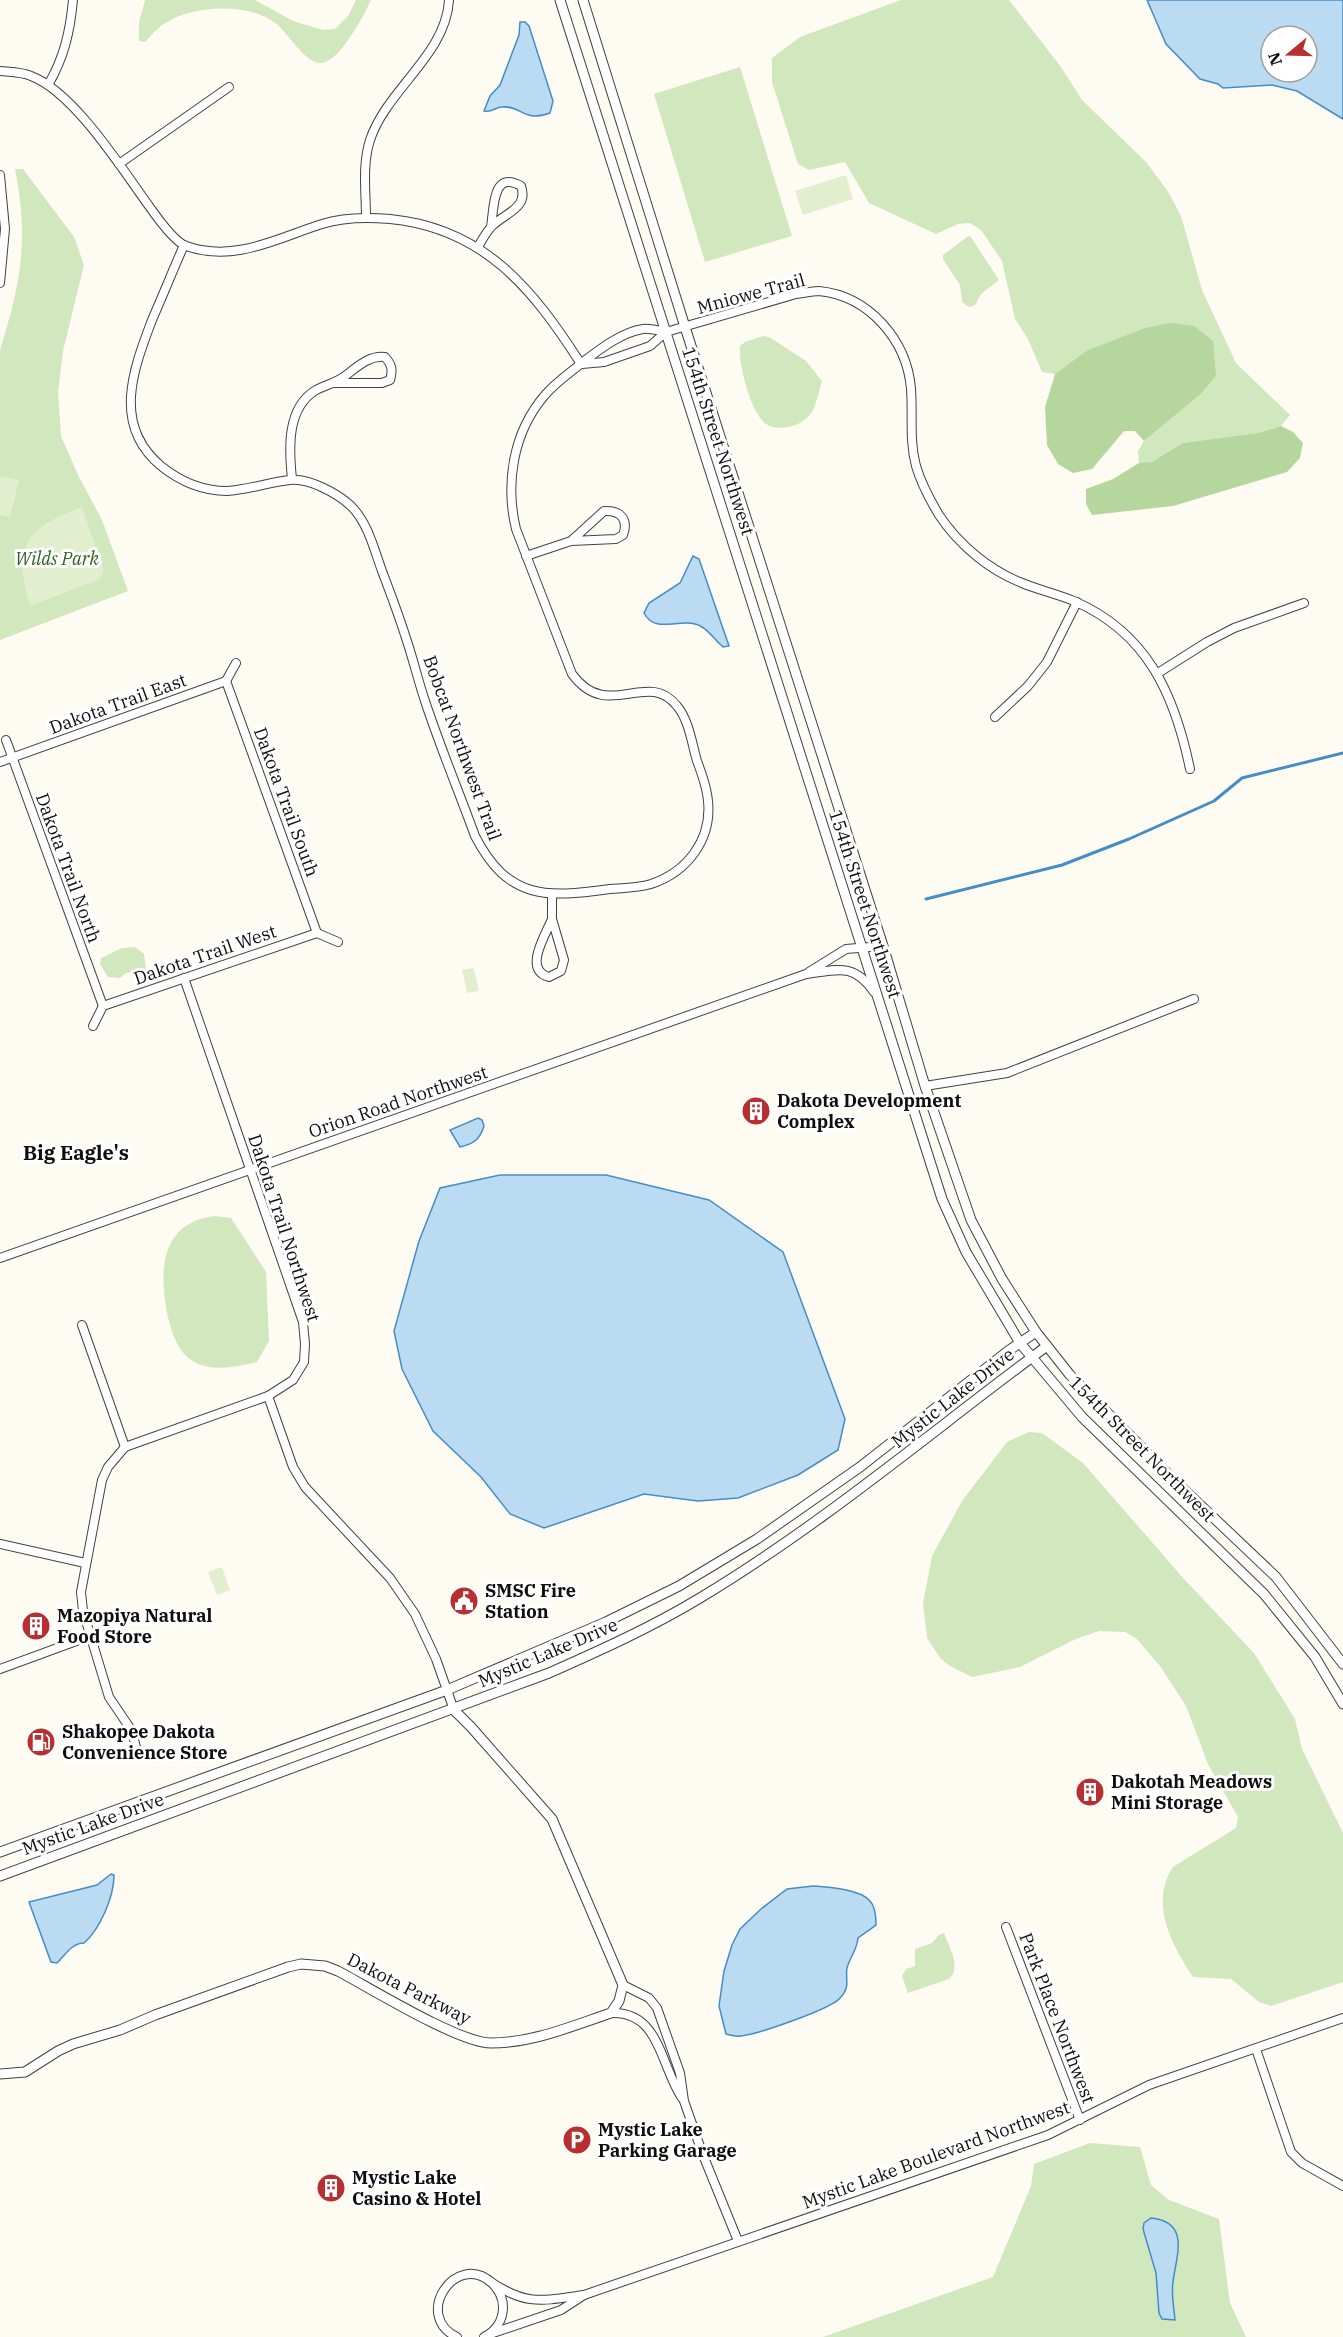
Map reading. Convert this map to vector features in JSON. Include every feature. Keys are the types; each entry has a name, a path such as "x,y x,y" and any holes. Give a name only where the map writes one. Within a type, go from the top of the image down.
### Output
{"street":[{"path":"48,85 59,67 66,46 73,0"},
{"path":"366,218 365,169 371,138 391,101 429,52 449,10 449,0"},
{"name":"154th Street Northwest","path":"560,0 942,1199 966,1252 1020,1343 1082,1417 1264,1594 1315,1657 1343,1704"},
{"name":"154th Street Northwest","path":"584,0 685,327 883,946 925,1086 971,1220 1002,1279 1036,1332 1070,1375 1176,1482 1276,1577 1343,1664"},
{"path":"0,72 31,75 63,95 119,164 157,217 184,245 222,253 237,252 324,223 366,218 419,223 452,233 478,247 515,277 581,364"},
{"path":"119,164 229,87"},
{"path":"0,175 5,229 0,283"},
{"path":"478,247 491,226 497,190 502,183 508,181 521,186 523,193 520,206 491,226"},
{"name":"Bobcat Northwest Trail","path":"184,245 135,367 129,395 136,430 144,446 171,474 187,483 206,489 228,491 292,479 326,488 352,507 362,521 372,543 405,633 426,704 475,836 484,853 496,868 512,881 528,889 552,895 649,884 671,875 682,868 696,852 704,837 708,801 684,717 677,705 666,696 651,691 607,697 593,694 581,687 572,674 516,529 511,501 512,469 516,450 527,423 544,396 559,381 611,342 644,329 666,332 685,327"},
{"name":"Mniowe Trail","path":"685,327 796,294 818,291 857,302 875,315 892,334 908,369 911,389 911,439 916,465 925,491 952,533 974,555 999,572 1022,583 1077,602 1125,634 1158,673 1170,697 1182,733 1190,769"},
{"name":"Bobcat Northwest Trail","path":"581,364 604,362 650,346 666,332"},
{"path":"292,479 290,458 294,418 304,401 316,390 335,383 369,358 385,357 391,363 390,380 382,383 335,383"},
{"path":"526,556 571,541 616,539 623,535 626,528 624,519 619,513 604,511 571,541"},
{"path":"995,717 1028,686 1047,662 1077,602"},
{"path":"1158,673 1234,628 1305,603"},
{"path":"226,681 236,663"},
{"name":"Dakota Trail East","path":"0,762 226,681"},
{"name":"Dakota Trail South","path":"226,681 317,933"},
{"name":"Dakota Trail North","path":"6,740 103,1006"},
{"path":"552,895 552,919 564,960 561,971 549,977 541,975 536,969 536,960 552,919"},
{"path":"317,933 338,942"},
{"name":"Dakota Trail West","path":"103,1006 317,933"},
{"name":"Orion Road Northwest","path":"806,974 846,949 883,946"},
{"name":"Orion Road Northwest","path":"0,1258 806,974 838,970 853,972 864,977 878,998"},
{"name":"Dakota Trail Northwest","path":"125,1448 268,1396 293,1380 304,1362 303,1322 184,978"},
{"path":"925,1086 1007,1073 1194,999"},
{"path":"93,1026 103,1006"},
{"path":"82,1324 125,1448 108,1467 102,1480 85,1563 81,1592 82,1611 109,1697 132,1731 137,1752"},
{"name":"Mystic Lake Drive","path":"0,1852 447,1690 606,1622 680,1586 757,1539 860,1467 1036,1332"},
{"name":"Mystic Lake Drive","path":"0,1876 454,1710 549,1673 631,1636 699,1599 833,1510 1047,1346"},
{"path":"268,1396 293,1467 305,1487 405,1598 415,1614 436,1659 454,1710 552,1819 623,1985 619,2001 611,2013"},
{"path":"0,1544 85,1563"},
{"path":"0,1669 90,1636"},
{"name":"Park Place Northwest","path":"1006,1926 1080,2120"},
{"name":"Dakota Parkway","path":"0,2074 25,2072 72,2044 120,2030 195,2000 301,1964 325,1966 338,1971 433,2021 488,2043 525,2040 611,2013"},
{"path":"623,1985 649,1998 657,2008 680,2073 684,2101 738,2241"},
{"path":"611,2013 635,2017 647,2026 655,2038 672,2083 684,2101"},
{"name":"Mystic Lake Boulevard Northwest","path":"584,2295 1048,2135 1149,2085 1343,2018"},
{"path":"1256,2049 1292,2152 1302,2163 1343,2186"},
{"path":"457,2337 444,2328 437,2309 442,2290 458,2277 479,2276 511,2295 525,2300 584,2295"},
{"path":"487,2335 498,2326 503,2306 501,2296 488,2280"},
{"path":"487,2335 561,2310 584,2295"}],"green space":[{"path":"145,0 255,0 293,21 323,30 335,29 348,16 356,0 371,0 343,47 328,61 321,63 315,62 303,53 274,22 248,11 233,9 201,10 186,14 161,26 145,42 139,41 139,22"},
{"path":"901,0 1009,0 1061,67 1082,100 1146,162 1169,193 1181,216 1202,290 1236,363 1290,415 1281,426 1258,433 1184,443 1152,463 1139,463 1138,451 1144,441 1201,394 1216,376 1086,351 1055,374 1042,372 1028,339 1015,319 1002,261 981,230 970,223 958,224 936,234 869,203 845,162 809,170 798,164 772,82 772,58 800,37"},
{"path":"740,67 792,236 705,262 654,94"},
{"name":"Wilds Park","path":"15,169 23,169 74,237 84,265 63,351 58,392 61,436 78,475 102,520 128,591 0,640 0,350 18,282 22,240 22,218"},
{"path":"846,175 853,199 803,215 795,191"},
{"path":"970,236 999,280 981,294 975,305 969,307 962,302 960,285 943,259 943,255"},
{"path":"1170,323 1194,326 1213,341 1216,376 1201,394 1144,441 1135,431 1124,431 1092,469 1073,473 1058,464 1047,445 1045,407 1055,374 1086,351 1145,328"},
{"path":"763,336 769,337 806,361 822,381 812,412 805,420 792,426 778,428 766,424 755,410 747,388 741,364 740,346"},
{"path":"1281,426 1293,432 1303,443 1300,458 1287,472 1173,506 1092,515 1086,504 1086,489 1113,479 1139,463 1152,462 1183,443 1258,433"},
{"path":"0,476 19,480 10,517 0,515"},
{"path":"82,507 104,571 100,579 30,606 23,568 28,542 47,523"},
{"path":"135,947 144,954 146,968 144,971 126,973 120,978 108,977 100,964 101,958 122,948"},
{"path":"474,968 479,991 467,993 462,970"},
{"path":"215,1216 231,1218 266,1272 269,1341 257,1362 223,1368 199,1364 185,1355 171,1328 164,1291 165,1261 175,1236 198,1220"},
{"path":"1029,1432 1042,1433 1083,1463 1184,1579 1254,1653 1295,1719 1302,1749 1343,1833 1343,1982 1271,2006 1259,2002 1231,1979 1193,1977 1185,1965 1166,1924 1163,1895 1166,1881 1173,1867 1236,1828 1238,1817 1208,1764 1186,1706 1160,1666 1136,1638 1125,1632 1099,1631 1076,1639 1020,1667 972,1677 941,1659 927,1638 923,1603 932,1556 962,1501 1007,1442"},
{"path":"222,1567 230,1590 217,1595 208,1572"},
{"path":"944,1933 953,1957 953,1974 949,1979 908,1993 902,1976 906,1969 915,1966 915,1949 932,1943"},
{"path":"1090,2143 1140,2147 1151,2185 1169,2200 1219,2219 1230,2303 1246,2337 823,2337 993,2277 1031,2186 1034,2164"}],"water":[{"path":"1147,0 1343,0 1343,119 1297,91 1272,85 1223,88 1218,84 1200,79 1166,44"},
{"path":"520,22 525,22 529,26 553,101 550,113 541,116 528,115 508,107 484,111 490,96 500,85 519,35"},
{"path":"693,556 699,559 729,646 723,647 705,629 695,624 655,623 649,620 644,613 649,603 680,583"},
{"path":"478,1118 482,1120 484,1126 481,1134 473,1142 460,1147 450,1130"},
{"path":"500,1175 606,1175 709,1200 783,1252 845,1419 838,1450 798,1475 738,1498 698,1501 644,1494 544,1528 510,1514 481,1477 433,1431 402,1369 394,1331 419,1241 440,1188"},
{"path":"111,1874 114,1875 112,1893 95,1930 84,1943 72,1947 57,1963 51,1962 29,1902 97,1885"},
{"path":"813,1886 843,1889 859,1894 872,1903 874,1909 876,1925 858,1938 847,1968 847,1987 843,1994 834,2003 809,2015 749,2035 726,2034 719,2006 724,1971 740,1929 787,1889"},
{"path":"1151,2218 1164,2221 1172,2226 1176,2233 1178,2251 1172,2291 1175,2320 1162,2319 1159,2313 1156,2273 1143,2229 1144,2223"}],"waterway":[{"path":"926,899 1062,865 1129,839 1214,801 1242,778 1343,753"}],"place":[{"name":"Dakota Development Complex","path":"756,1111"},
{"name":"SMSC Fire Station","path":"464,1601"},
{"name":"Mazopiya Natural Food Store","path":"36,1626"},
{"name":"Shakopee Dakota Convenience Store","path":"41,1742"},
{"name":"Dakotah Meadows Mini Storage","path":"1090,1792"},
{"name":"Mystic Lake Parking Garage","path":"577,2140"},
{"name":"Mystic Lake Casino & Hotel","path":"331,2188"}],"district":[{"name":"Big Eagle's","path":"76,1153"}]}
